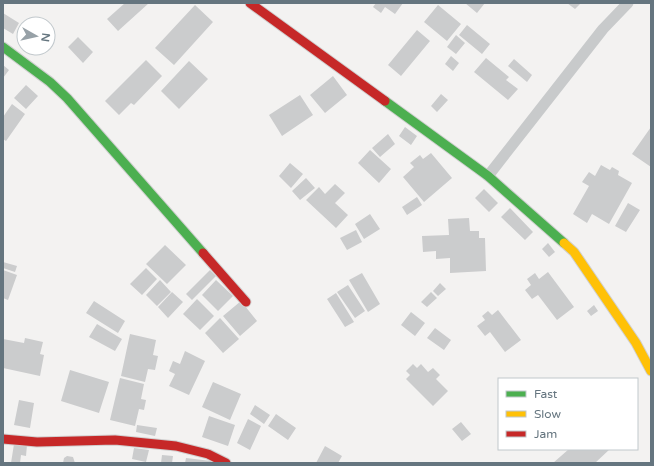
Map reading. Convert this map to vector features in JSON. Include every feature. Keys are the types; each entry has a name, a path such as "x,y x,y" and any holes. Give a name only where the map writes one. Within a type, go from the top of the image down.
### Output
{"street":[{"path":"250,3 488,176 574,252 636,343 651,371"},
{"path":"488,176 603,29 628,3"},
{"path":"3,47 50,82 67,98 246,302"},
{"path":"3,439 38,442 115,440 176,446 208,454 226,463"}],"building":[{"path":"125,3 149,3 118,31 107,19"},
{"path":"376,3 403,3 395,14 385,7 381,13 373,7"},
{"path":"465,3 485,3 477,13"},
{"path":"567,3 581,3 575,9"},
{"path":"195,5 213,22 174,65 155,48"},
{"path":"438,5 461,24 447,41 424,22"},
{"path":"3,13 16,21 16,28 13,34 3,28"},
{"path":"467,25 490,44 482,54 459,35"},
{"path":"417,30 430,41 401,76 388,65"},
{"path":"456,35 465,43 456,54 447,47"},
{"path":"78,37 93,52 83,63 68,47"},
{"path":"451,56 459,63 453,71 445,64"},
{"path":"486,58 509,77 506,80 518,89 508,100 474,72"},
{"path":"514,59 532,75 527,82 508,66"},
{"path":"146,60 162,76 134,105 131,103 119,115 105,101"},
{"path":"189,61 208,79 179,109 161,91"},
{"path":"3,65 9,70 3,78"},
{"path":"333,76 347,95 325,113 310,95"},
{"path":"26,85 38,96 26,109 14,98"},
{"path":"441,94 448,100 437,112 431,106"},
{"path":"300,95 313,115 282,136 269,115"},
{"path":"12,104 25,114 6,141 3,139 3,117"},
{"path":"405,127 417,136 411,145 399,136"},
{"path":"651,127 651,167 632,154"},
{"path":"388,134 395,144 380,157 372,148"},
{"path":"370,150 391,169 379,183 358,163"},
{"path":"431,153 452,178 424,202 403,177 414,167 410,163 420,155 423,159"},
{"path":"290,163 303,174 291,188 279,176"},
{"path":"601,165 610,170 612,167 619,171 618,175 632,183 609,224 592,214 587,223 573,214 589,186 582,182 589,172 595,176"},
{"path":"306,178 315,188 300,200 292,191"},
{"path":"335,184 345,193 335,203 348,215 336,228 306,200 319,187 325,194"},
{"path":"484,189 498,203 489,212 475,198"},
{"path":"417,197 422,205 407,215 402,207"},
{"path":"628,203 640,210 626,232 615,226"},
{"path":"510,208 533,232 525,240 501,217"},
{"path":"370,214 380,229 364,239 355,224"},
{"path":"469,218 470,231 479,231 479,238 485,238 486,271 450,273 450,258 436,259 436,251 423,252 422,236 449,235 448,219"},
{"path":"356,230 362,242 347,250 340,238"},
{"path":"548,243 555,252 549,257 542,249"},
{"path":"165,245 186,265 167,284 146,264"},
{"path":"3,262 17,266 15,272 3,268"},
{"path":"146,268 157,279 142,295 130,284"},
{"path":"3,270 17,275 8,300 3,298"},
{"path":"210,270 216,276 192,300 186,294"},
{"path":"548,272 574,307 557,320 538,295 532,299 525,290 531,285 527,279 535,273 539,279"},
{"path":"362,273 380,304 368,312 349,280"},
{"path":"160,280 171,292 157,306 146,295"},
{"path":"216,280 233,296 218,311 202,295"},
{"path":"440,283 446,289 438,296 433,291"},
{"path":"348,285 365,311 355,318 337,292"},
{"path":"172,292 183,302 168,318 158,307"},
{"path":"431,292 437,298 427,307 421,302"},
{"path":"336,293 354,322 345,327 327,299"},
{"path":"197,299 214,316 200,330 183,314"},
{"path":"94,301 125,321 118,333 86,313"},
{"path":"241,301 257,321 240,336 223,316"},
{"path":"594,305 598,311 591,316 587,311"},
{"path":"498,310 521,340 505,352 490,332 485,336 477,326 485,320 482,316 488,311 492,315"},
{"path":"411,312 425,323 415,336 401,325"},
{"path":"220,318 239,339 223,353 205,333"},
{"path":"97,324 122,339 115,351 89,337"},
{"path":"435,328 451,340 444,350 427,338"},
{"path":"130,334 156,340 153,355 158,356 155,370 148,369 145,382 121,376"},
{"path":"25,338 43,342 40,354 44,355 40,376 3,368 3,339 24,343"},
{"path":"185,351 205,361 189,395 169,386 175,374 169,371 173,361 180,364"},
{"path":"413,364 417,368 421,364 428,372 433,368 440,375 436,379 448,391 433,406 406,379 410,375 406,371"},
{"path":"70,370 109,382 99,413 61,401"},
{"path":"120,378 144,384 141,399 146,400 144,410 139,409 135,426 110,420"},
{"path":"213,382 241,394 230,420 202,407"},
{"path":"19,400 34,403 30,428 14,425"},
{"path":"255,405 270,415 264,424 250,414"},
{"path":"276,414 296,428 288,440 268,426"},
{"path":"209,416 235,425 228,446 202,437"},
{"path":"248,419 261,426 250,450 237,443"},
{"path":"461,422 471,434 462,441 452,429"},
{"path":"137,425 157,428 155,436 136,432"},
{"path":"14,444 27,445 26,456 21,455 20,463 11,463"},
{"path":"325,446 342,456 338,463 316,463"},
{"path":"134,448 149,450 146,462 132,459"},
{"path":"568,450 609,450 595,463 553,463"},
{"path":"162,455 173,456 172,463 161,463"},
{"path":"67,456 73,457 75,463 63,463 64,458"},
{"path":"186,458 211,461 211,463 185,463"}],"traffic: fast":[{"path":"3,47 50,82 67,98 203,253"},
{"path":"385,101 488,176 564,243"}],"traffic: slow":[{"path":"564,243 574,252 636,343 651,371"}],"traffic: jam":[{"path":"250,3 385,101"},
{"path":"203,253 246,302"},
{"path":"3,439 37,442 115,440 176,446 208,454 226,463"}]}
